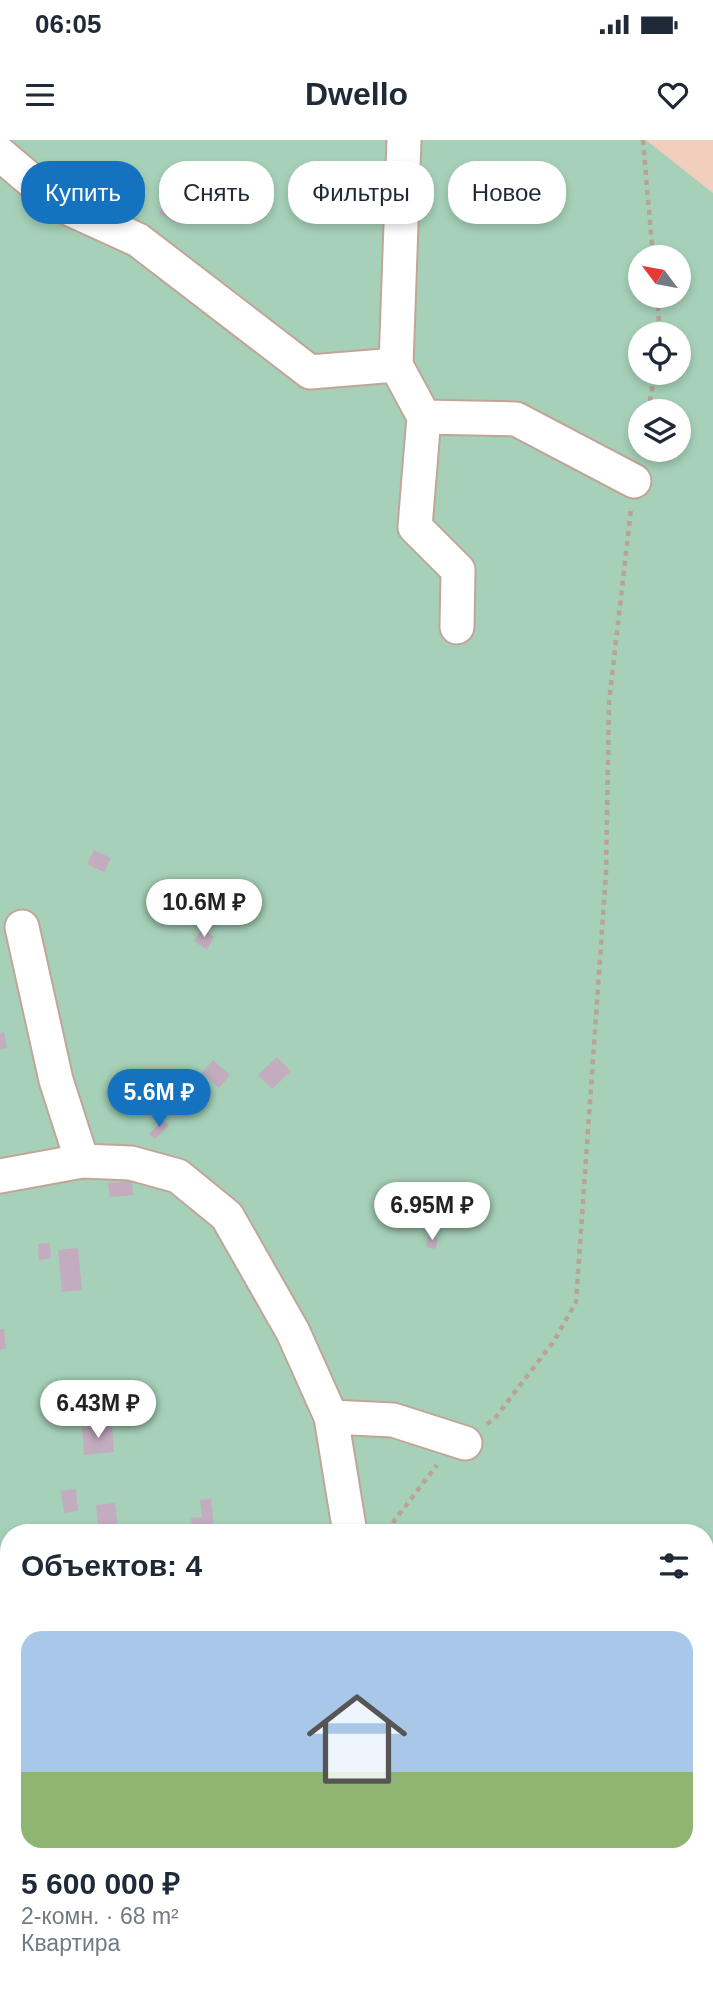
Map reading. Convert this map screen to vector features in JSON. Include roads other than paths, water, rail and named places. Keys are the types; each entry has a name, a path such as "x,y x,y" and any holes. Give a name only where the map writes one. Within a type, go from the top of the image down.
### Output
{"street":[{"path":"404,140 396,365 424,416 415,527 458,570 457,627"},
{"path":"0,153 59,204 138,240 310,372 396,365"},
{"path":"424,416 516,419 634,481"},
{"path":"22,928 56,1080 82,1161"},
{"path":"0,1176 82,1161 131,1163 178,1176 227,1216 293,1332 331,1417 349,1524"},
{"path":"331,1417 393,1420 465,1443"}]}
